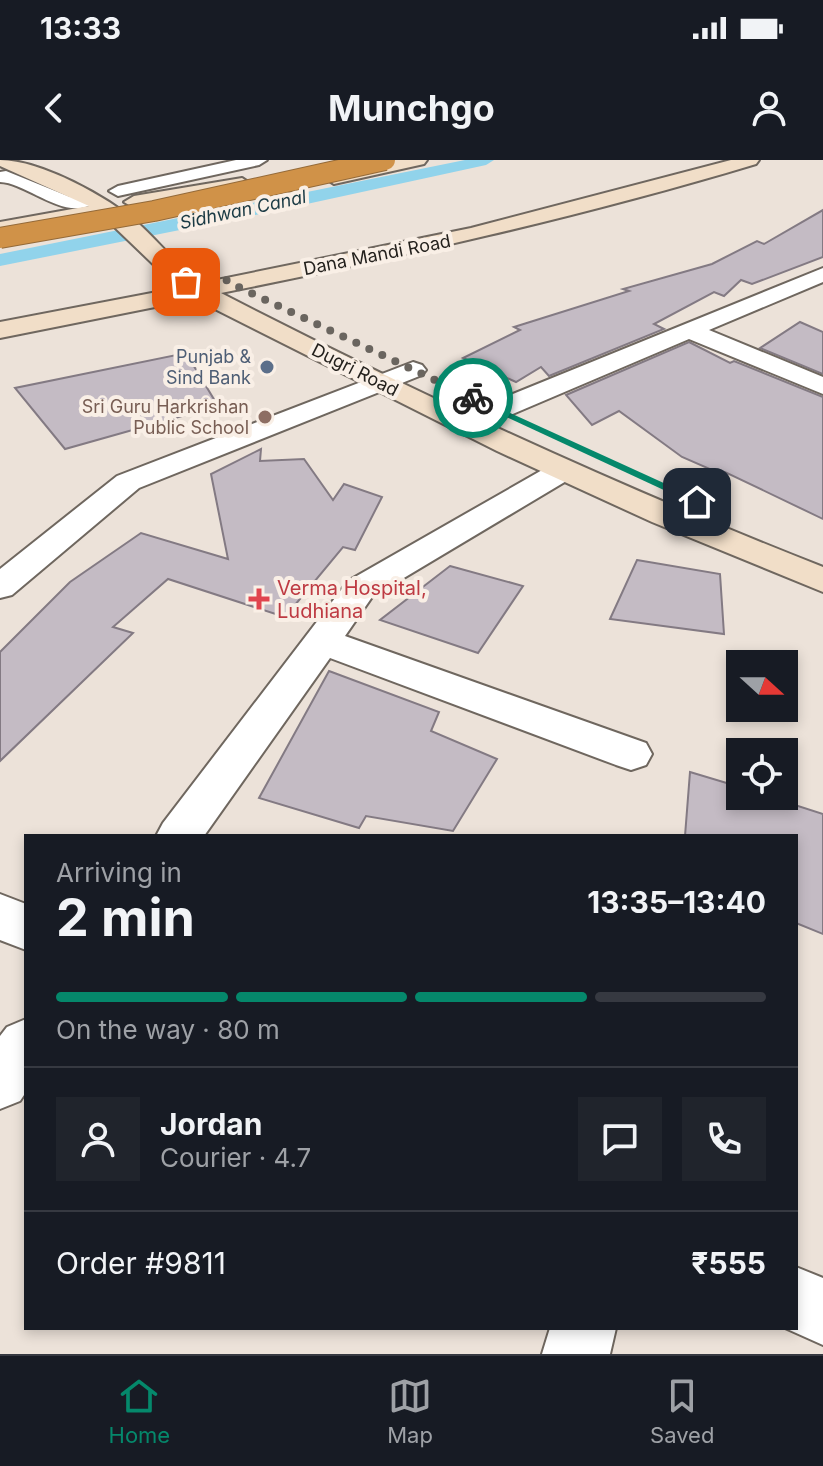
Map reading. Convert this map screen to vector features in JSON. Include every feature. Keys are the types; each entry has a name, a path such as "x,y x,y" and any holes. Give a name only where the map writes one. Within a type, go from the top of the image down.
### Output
{"highway":[{"path":"0,240 154,211 385,160"}],"street":[{"name":"Dugri Road","path":"33,160 138,206 192,263 498,410 823,558"},
{"path":"164,163 195,160"},
{"path":"138,206 259,160"},
{"path":"138,206 359,160"},
{"path":"0,228 103,208 138,206 418,160"},
{"path":"0,319 192,263 525,214 721,160"},
{"name":"Dana Mandi Road","path":"0,330 192,263 537,221 750,160"},
{"name":"Dugri Road","path":"2,172 103,208 382,383 562,471 698,531 823,580"},
{"path":"2,172 51,196 103,208"},
{"path":"13,202 51,196"},
{"path":"0,240 103,208"},
{"path":"498,410 823,274"},
{"path":"688,330 823,386"},
{"path":"0,587 128,482 413,370"},
{"path":"180,834 360,589 562,471"},
{"path":"322,641 631,754"},
{"path":"0,916 24,927"},
{"path":"0,1081 24,1049"},
{"path":"798,1300 823,1312"},
{"path":"576,1354 582,1330"}],"building":[{"path":"823,210 823,257 752,284 741,280 724,296 714,292 654,324 664,329 549,376 541,367 516,382 463,358 520,330 514,327 629,291 623,289 712,264 757,241 764,244"},
{"path":"800,322 823,332 823,374 760,348"},
{"path":"689,342 730,363 734,361 823,397 823,519 725,472 721,474 682,457 619,411 592,425 566,395"},
{"path":"186,353 218,406 65,449 15,388"},
{"path":"261,449 260,461 304,459 333,500 344,484 382,497 355,550 343,547 285,617 168,579 113,627 133,633 0,761 0,652 70,582 141,533 228,559 211,474"},
{"path":"637,560 720,574 724,634 610,619"},
{"path":"450,566 523,586 478,653 380,620"},
{"path":"329,671 439,712 431,731 497,759 453,831 366,816 359,828 259,798"},
{"path":"690,772 726,783 726,810 798,810 798,806 823,814 823,934 798,924 798,834 685,834"}],"waterway":[{"name":"Sidhwan Canal","path":"0,260 270,207 486,160"}],"way so far":[{"path":"186,282 220,275 230,283 473,398"}],"place":[{"name":"Punjab & Sind Bank","path":"267,367"},
{"name":"Sri Guru Harkrishan Public School","path":"265,417"},
{"name":"Verma Hospital, Ludhiana","path":"259,599"}],"route":[{"path":"473,398 697,502"}]}
